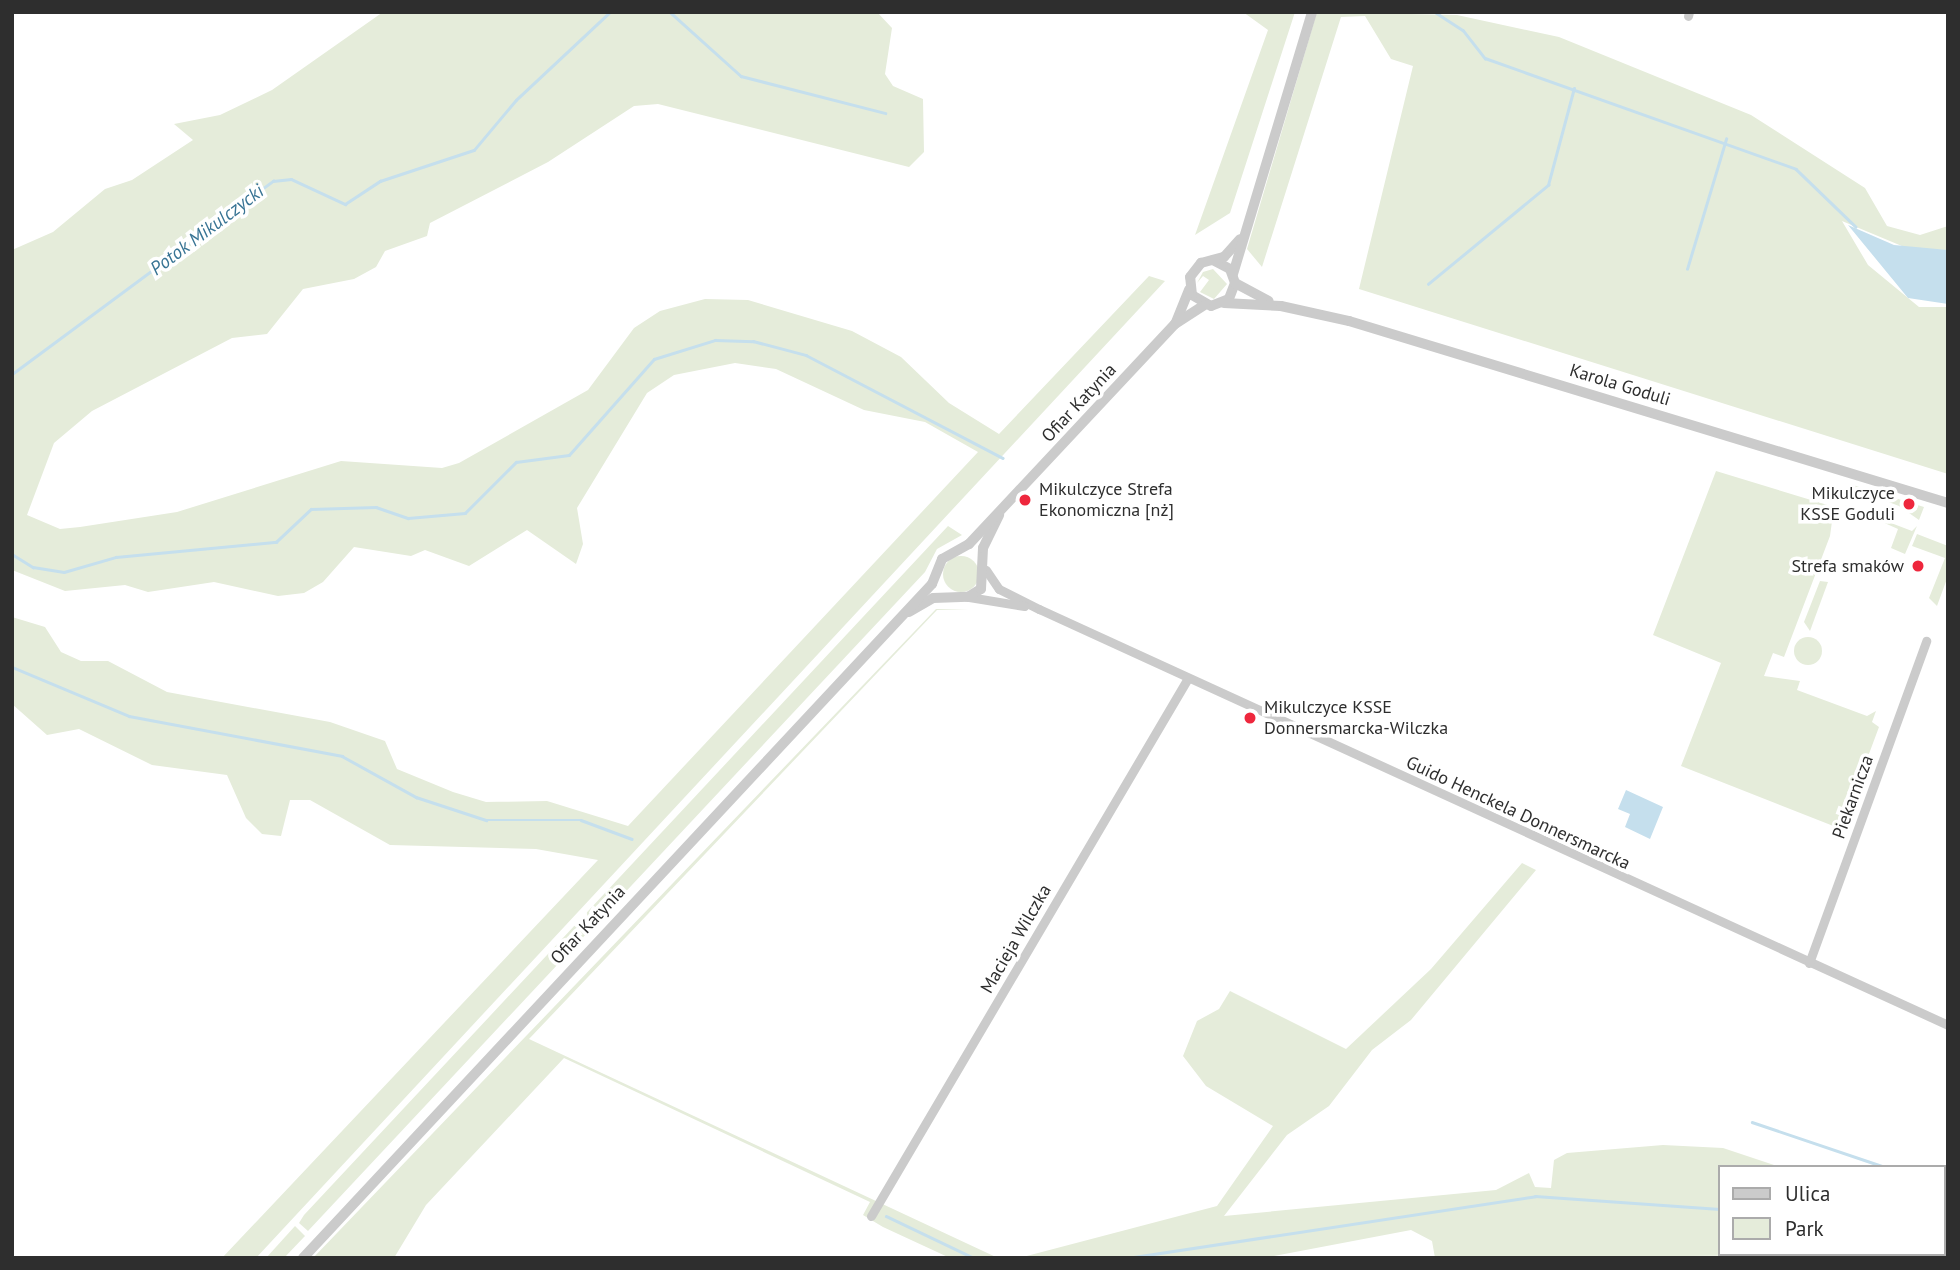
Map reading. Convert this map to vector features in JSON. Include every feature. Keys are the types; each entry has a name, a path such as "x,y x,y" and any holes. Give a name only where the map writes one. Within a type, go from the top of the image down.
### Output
{"street":[{"path":"1242,237 1213,260 1192,271 1189,289 1204,305 1224,303 1234,279 1242,237 1312,12"},
{"path":"1213,260 1234,279"},
{"name":"Karola Goduli","path":"1234,279 1281,306 1948,503"},
{"name":"Ofiar Katynia","path":"1175,324 1189,289"},
{"name":"Karola Goduli","path":"1224,303 1281,306"},
{"name":"Ofiar Katynia","path":"303,1258 901,618 937,572 942,559 957,550 1007,504 1175,324 1204,305"},
{"name":"Ofiar Katynia","path":"901,618 951,596 968,597 981,589 985,566 985,539 1007,504"},
{"path":"957,550 973,552 985,566"},
{"name":"Guido Henckela Donnersmarcka","path":"985,566 999,589 1039,609 1948,1025"},
{"path":"937,572 951,596"},
{"name":"Guido Henckela Donnersmarcka","path":"968,597 1039,609"},
{"name":"Piekarnicza","path":"1809,963 1926,641"},
{"name":"Macieja Wilczka","path":"871,1216 1188,678"},
{"path":"1942,1258 1948,1255"}],"green space":[{"path":"383,12 877,12 892,28 885,74 893,86 923,99 924,152 909,167 658,104 634,106 548,162 430,223 427,236 385,251 376,267 354,279 303,289 267,334 232,338 92,411 54,443 27,515 60,529 80,527 177,512 341,461 442,468 459,463 588,390 634,328 660,311 705,299 748,300 852,331 901,357 949,403 999,434 1149,276 1165,281 256,1258 222,1258 598,860 536,849 390,845 310,800 290,800 281,836 262,834 246,818 227,775 152,765 79,729 47,735 12,704 12,617 45,627 61,652 81,661 108,661 167,692 330,722 385,741 397,769 453,792 486,802 547,801 628,826 978,452 925,422 864,410 776,369 735,363 674,375 647,393 577,508 583,544 576,564 527,530 469,566 425,550 411,556 354,547 323,582 304,593 278,596 214,582 148,592 125,585 65,591 12,570 12,250 53,232 105,189 132,180 193,140 174,124 220,115 272,90"},
{"path":"1243,12 1295,12 1230,213 1195,235 1268,30"},
{"path":"1317,12 1457,15 1559,37 1751,115 1865,188 1887,226 1920,235 1948,226 1948,250 1909,249 1842,221 1868,265 1919,307 1946,307 1948,474 1359,289 1413,66 1391,59 1365,16 1341,17 1262,267 1247,249"},
{"path":"1213,269 1227,284 1214,299 1200,292 1209,280 1203,276 1197,283 1203,272"},
{"path":"1716,471 1834,507 1830,536 1784,657 1773,653 1764,676 1800,681 1797,690 1867,716 1876,711 1872,722 1879,727 1841,829 1681,766 1721,663 1653,635"},
{"path":"1853,485 1924,507 1919,520 1899,506 1860,491 1854,495"},
{"path":"1844,505 1912,531 1917,526 1905,554 1891,548 1898,529"},
{"path":"948,526 962,535 937,549 925,572 308,1231 299,1223 304,1215"},
{"path":"1917,534 1948,546 1948,576 1937,606 1929,598 1945,558 1912,546"},
{"path":"961,556 974,561 979,574 974,587 961,592 948,587 943,574 948,561"},
{"path":"1820,581 1828,582 1810,631 1804,622"},
{"path":"936,609 969,609 937,610 529,1039 998,1258 950,1258 863,1215 870,1202 564,1058 426,1205 394,1258 313,1258"},
{"path":"1808,637 1818,641 1822,651 1818,661 1808,665 1798,661 1794,651 1798,641"},
{"path":"1522,863 1536,870 1411,1020 1372,1050 1329,1106 1287,1135 1224,1216 1496,1190 1529,1173 1535,1187 1551,1188 1554,1160 1567,1153 1663,1145 1723,1148 1774,1165 1718,1165 1718,1256 1435,1258 1432,1241 1411,1230 1263,1258 1019,1258 1217,1206 1273,1126 1206,1086 1183,1056 1197,1021 1219,1009 1230,991 1346,1049 1431,969"},
{"path":"295,1226 305,1236 284,1258 266,1258"}],"water":[{"path":"1848,225 1894,245 1948,250 1948,304 1908,298"},
{"path":"1626,790 1663,807 1650,839 1625,827 1630,814 1618,809"}],"waterway":[{"name":"Potok Mikulczycki","path":"12,374 273,181 291,179 345,204 380,181 474,150 516,100 610,12"},
{"path":"670,12 741,76 885,113"},
{"path":"1435,12 1463,30 1485,58 1796,169 1856,227"},
{"path":"1428,284 1548,185 1574,88"},
{"path":"1687,269 1726,139"},
{"path":"12,554 33,567 64,572 116,557 276,542 311,509 376,507 408,518 465,513 516,462 569,455 654,359 715,340 753,341 806,355 1003,458"},
{"path":"12,667 129,716 342,756 416,797 486,820 581,820 632,839"},
{"path":"1752,1122 1879,1165"},
{"path":"1127,1258 1535,1196 1718,1209"},
{"path":"886,1216 974,1258"}],"place":[{"name":"Mikulczyce Strefa Ekonomiczna [nż]","path":"1025,500"},
{"name":"Mikulczyce KSSE Goduli","path":"1909,504"},
{"name":"Strefa smaków","path":"1918,566"},
{"name":"Mikulczyce KSSE Donnersmarcka-Wilczka","path":"1250,718"}]}
